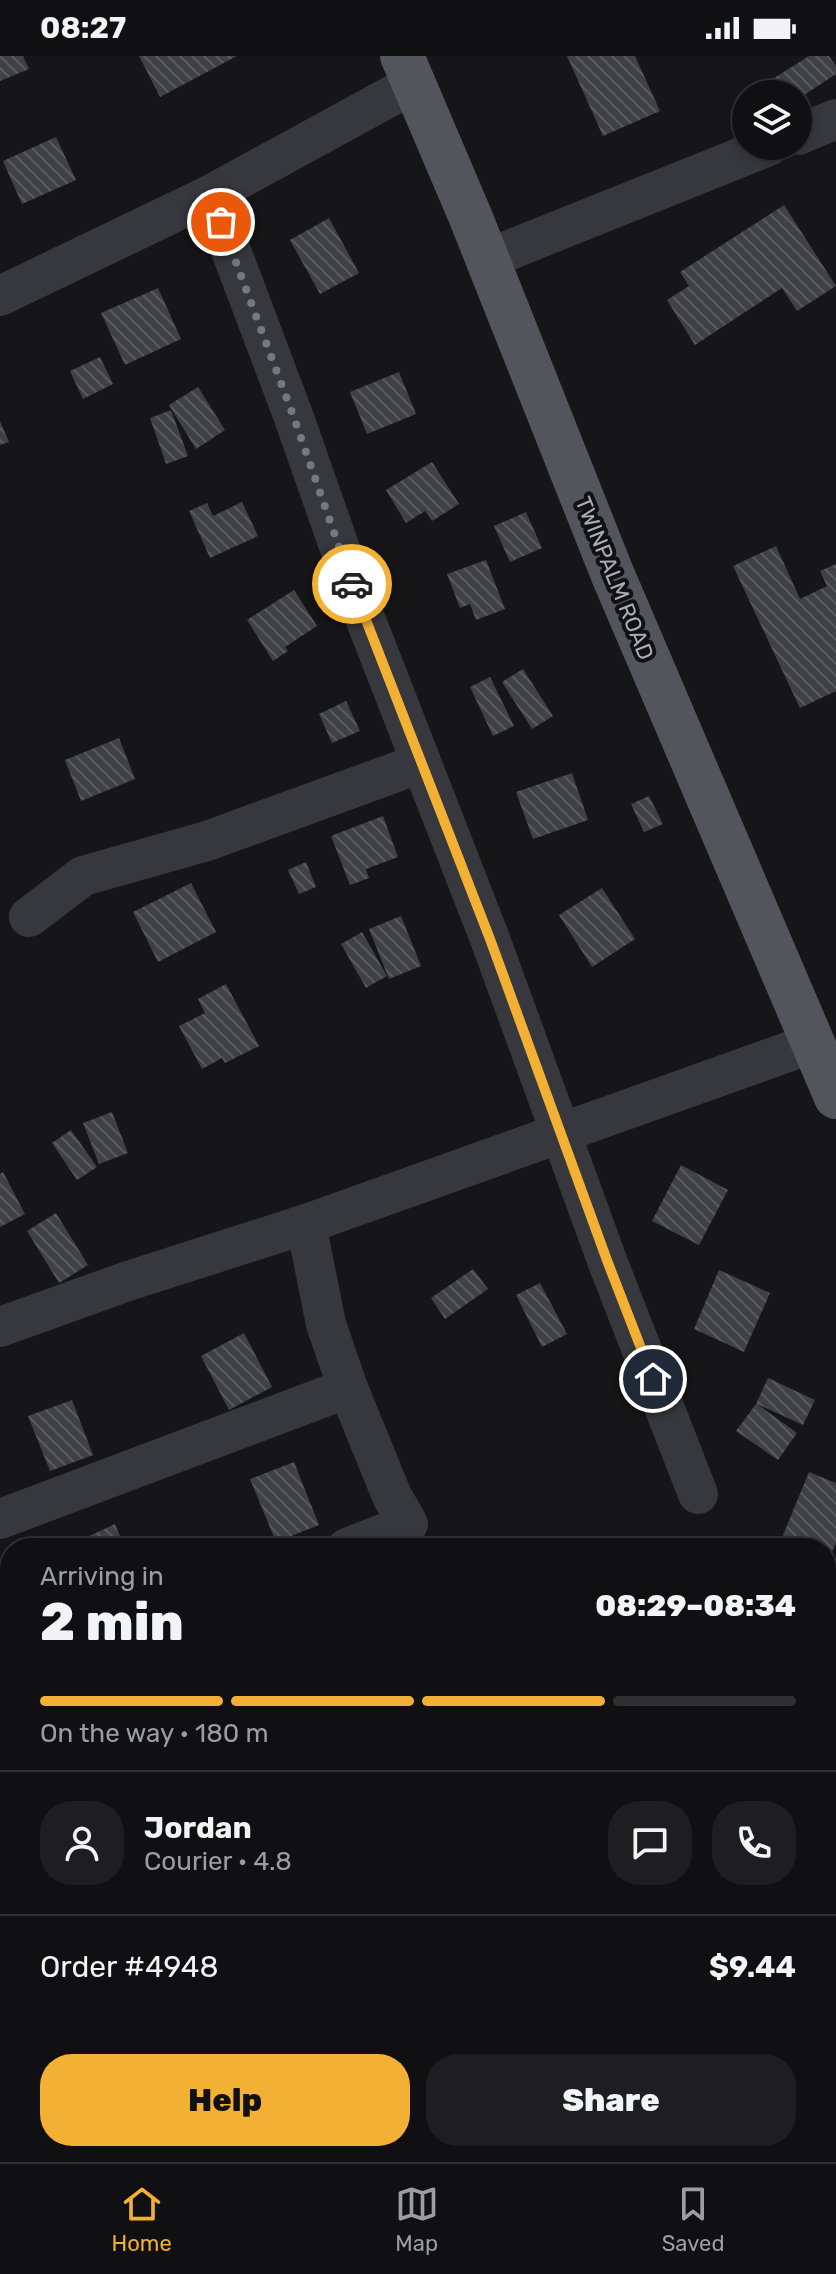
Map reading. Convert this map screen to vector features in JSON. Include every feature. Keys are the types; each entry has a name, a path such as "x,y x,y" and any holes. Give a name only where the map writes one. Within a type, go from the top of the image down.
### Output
{"main road":[{"name":"TWINPALM ROAD","path":"408,70 612,573 836,1097"}],"street":[{"path":"0,296 210,195 408,70"},
{"path":"812,129 836,119"},
{"path":"487,259 734,160"},
{"path":"210,195 293,415 358,600 490,939 608,1263 698,1494"},
{"path":"29,917 83,876 207,841 421,763"},
{"path":"0,1327 128,1281 306,1224 813,1043"},
{"path":"306,1224 326,1324 392,1496 408,1524 372,1538"},
{"path":"0,1519 348,1388"}],"building":[{"path":"0,56 23,56 29,69 0,81"},
{"path":"139,56 237,56 160,97"},
{"path":"567,56 635,56 660,111 603,136"},
{"path":"809,56 829,56 836,66 836,74 812,90 812,80 771,80"},
{"path":"56,137 76,180 22,204 3,161"},
{"path":"784,205 836,286 797,311 782,288 695,345 667,300 689,286 680,272"},
{"path":"329,218 359,273 320,294 290,240"},
{"path":"158,288 181,339 125,365 101,313"},
{"path":"100,357 113,384 83,399 70,371"},
{"path":"399,372 416,414 367,434 350,392"},
{"path":"198,387 225,430 196,449 169,405"},
{"path":"171,410 188,456 166,464 150,418"},
{"path":"0,421 9,442 0,445"},
{"path":"432,462 459,504 432,521 425,511 406,523 386,490"},
{"path":"242,502 258,536 210,558 189,511 207,503 213,516"},
{"path":"526,512 542,548 510,562 494,526"},
{"path":"776,546 800,599 827,586 820,571 836,564 836,691 800,708 733,566"},
{"path":"486,560 505,609 476,620 470,604 460,608 447,574"},
{"path":"294,590 317,626 285,647 288,651 273,661 247,620"},
{"path":"523,669 553,716 532,729 502,682"},
{"path":"490,677 514,726 493,736 470,687"},
{"path":"346,701 360,731 332,743 319,714"},
{"path":"119,738 135,779 81,801 65,760"},
{"path":"572,773 588,820 533,839 516,792"},
{"path":"649,796 663,824 644,832 631,804"},
{"path":"383,816 398,857 366,869 369,878 350,885 331,836"},
{"path":"306,862 316,887 299,894 288,870"},
{"path":"191,883 216,932 158,962 133,912"},
{"path":"602,888 635,939 592,967 559,915"},
{"path":"401,916 421,966 389,979 369,929"},
{"path":"362,932 387,976 366,988 341,944"},
{"path":"226,984 259,1046 225,1063 222,1058 202,1069 179,1026 205,1013 198,999"},
{"path":"112,1112 128,1153 99,1164 83,1123"},
{"path":"71,1130 97,1167 77,1180 52,1143"},
{"path":"681,1165 728,1190 699,1245 652,1221"},
{"path":"3,1172 25,1214 0,1227 0,1174"},
{"path":"56,1213 88,1265 59,1283 27,1231"},
{"path":"473,1269 488,1289 445,1319 431,1298"},
{"path":"719,1270 770,1293 744,1352 694,1329"},
{"path":"540,1283 567,1334 542,1347 516,1295"},
{"path":"244,1333 272,1387 229,1410 201,1356"},
{"path":"768,1378 815,1400 803,1425 757,1404 797,1433 778,1460 736,1431 756,1404"},
{"path":"72,1400 93,1455 50,1471 28,1416"},
{"path":"294,1462 319,1525 286,1538 274,1538 250,1479"},
{"path":"809,1472 836,1483 836,1538 790,1538 783,1535"},
{"path":"115,1524 121,1538 85,1538"}],"way so far":[{"path":"221,222 352,584"}],"route":[{"path":"352,584 490,939 653,1379"}]}
